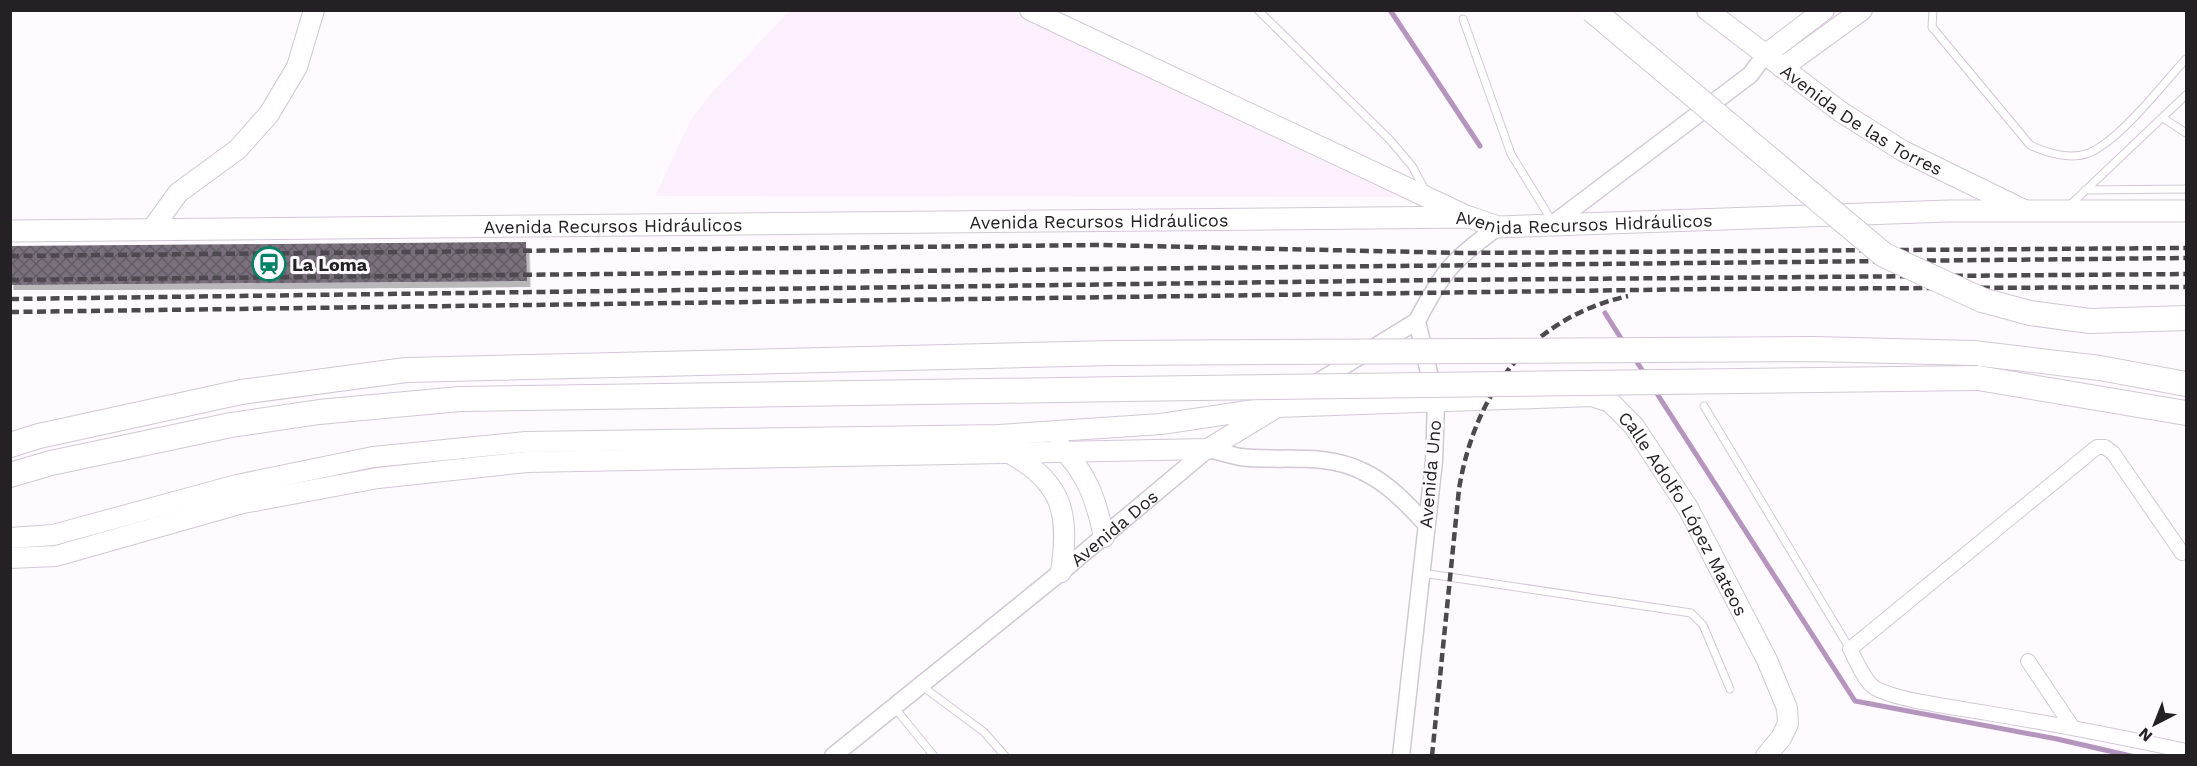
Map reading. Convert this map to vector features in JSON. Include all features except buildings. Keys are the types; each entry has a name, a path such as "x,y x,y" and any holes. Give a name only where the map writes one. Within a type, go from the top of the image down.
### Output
{"highway":[{"path":"1593,10 1884,255 1982,300 2030,313 2090,321 2187,318"},
{"path":"10,445 39,436 241,392 405,370 1112,352 1814,349 1973,353 2100,368 2187,384"},
{"path":"10,475 51,463 231,425 319,412 460,399 1978,378 2187,413"}],"main road":[{"path":"152,230 178,193 238,149 269,114 297,67 314,10"},
{"path":"1030,10 1469,216"},
{"name":"Avenida De las Torres","path":"1707,10 1841,112 1903,151 2028,213"},
{"path":"1766,56 1824,10"},
{"path":"1782,68 1862,10"},
{"name":"Avenida Recursos Hidráulicos","path":"10,231 1469,216 1498,227 1554,223 1949,211 2187,212"},
{"name":"Calle Adolfo López Mateos","path":"1436,403 1592,396 1610,402 1622,412 1688,508 1767,660 1786,708 1788,724 1781,738 1766,756"},
{"name":"Avenida Dos","path":"1208,448 1277,407 1436,403"},
{"path":"10,538 40,537 237,485 361,460 514,443 1047,432 1161,424 1277,407"},
{"path":"1047,432 1076,462 1090,486 1104,537"},
{"path":"10,558 42,558 69,553 243,503 378,478 527,462 1013,454 1065,450 1208,448"},
{"path":"1013,454 1031,465 1051,484 1061,504 1065,526 1061,573"}],"street":[{"path":"1554,223 1750,75 1766,56"},
{"path":"1750,75 1782,68"},
{"path":"1277,407 1417,321 1450,265 1498,227"},
{"name":"Avenida Uno","path":"1401,756 1434,461 1436,403 1417,321"},
{"path":"2182,553 2113,453 2105,447 2097,447 1850,649 1873,687 1883,691 1935,704 2187,751"},
{"path":"1208,448 1239,457 1293,457 1332,462 1362,471 1398,495 1426,524"},
{"name":"Avenida Dos","path":"833,756 919,684 1061,573 1208,448"},
{"path":"2028,661 2073,728"}],"lane":[{"path":"1258,10 1390,140 1412,166 1429,198"},
{"path":"1933,10 1932,27 2030,145 2046,153 2086,154 2109,141 2187,59"},
{"path":"1463,19 1511,154 1554,223"},
{"path":"2063,211 2187,95"},
{"path":"2163,118 2187,133"},
{"path":"2085,190 2187,189"},
{"path":"1704,406 1850,649"},
{"path":"1420,572 1691,613 1703,626 1730,688"},
{"path":"919,684 984,732 1005,756"},
{"path":"893,706 934,756"}],"shaded area":[{"path":"1011,10 1399,197 655,196 691,119 710,95 789,11"}],"waterway":[{"path":"1390,10 1480,146"},
{"path":"1605,313 1624,343"},
{"path":"1633,356 1646,376"},
{"path":"1654,389 1855,701 2057,739 2131,756"}],"railway":[{"path":"10,256 1100,245 1463,253 2186,248"},
{"path":"10,280 2186,258"},
{"path":"10,299 1438,280 2186,274"},
{"path":"10,312 1711,289 2186,287"},
{"path":"1432,756 1459,489 1478,421 1494,391 1513,364 1536,341 1562,322 1593,307 1628,296"}],"place":[{"name":"La Loma","path":"269,264"}]}
